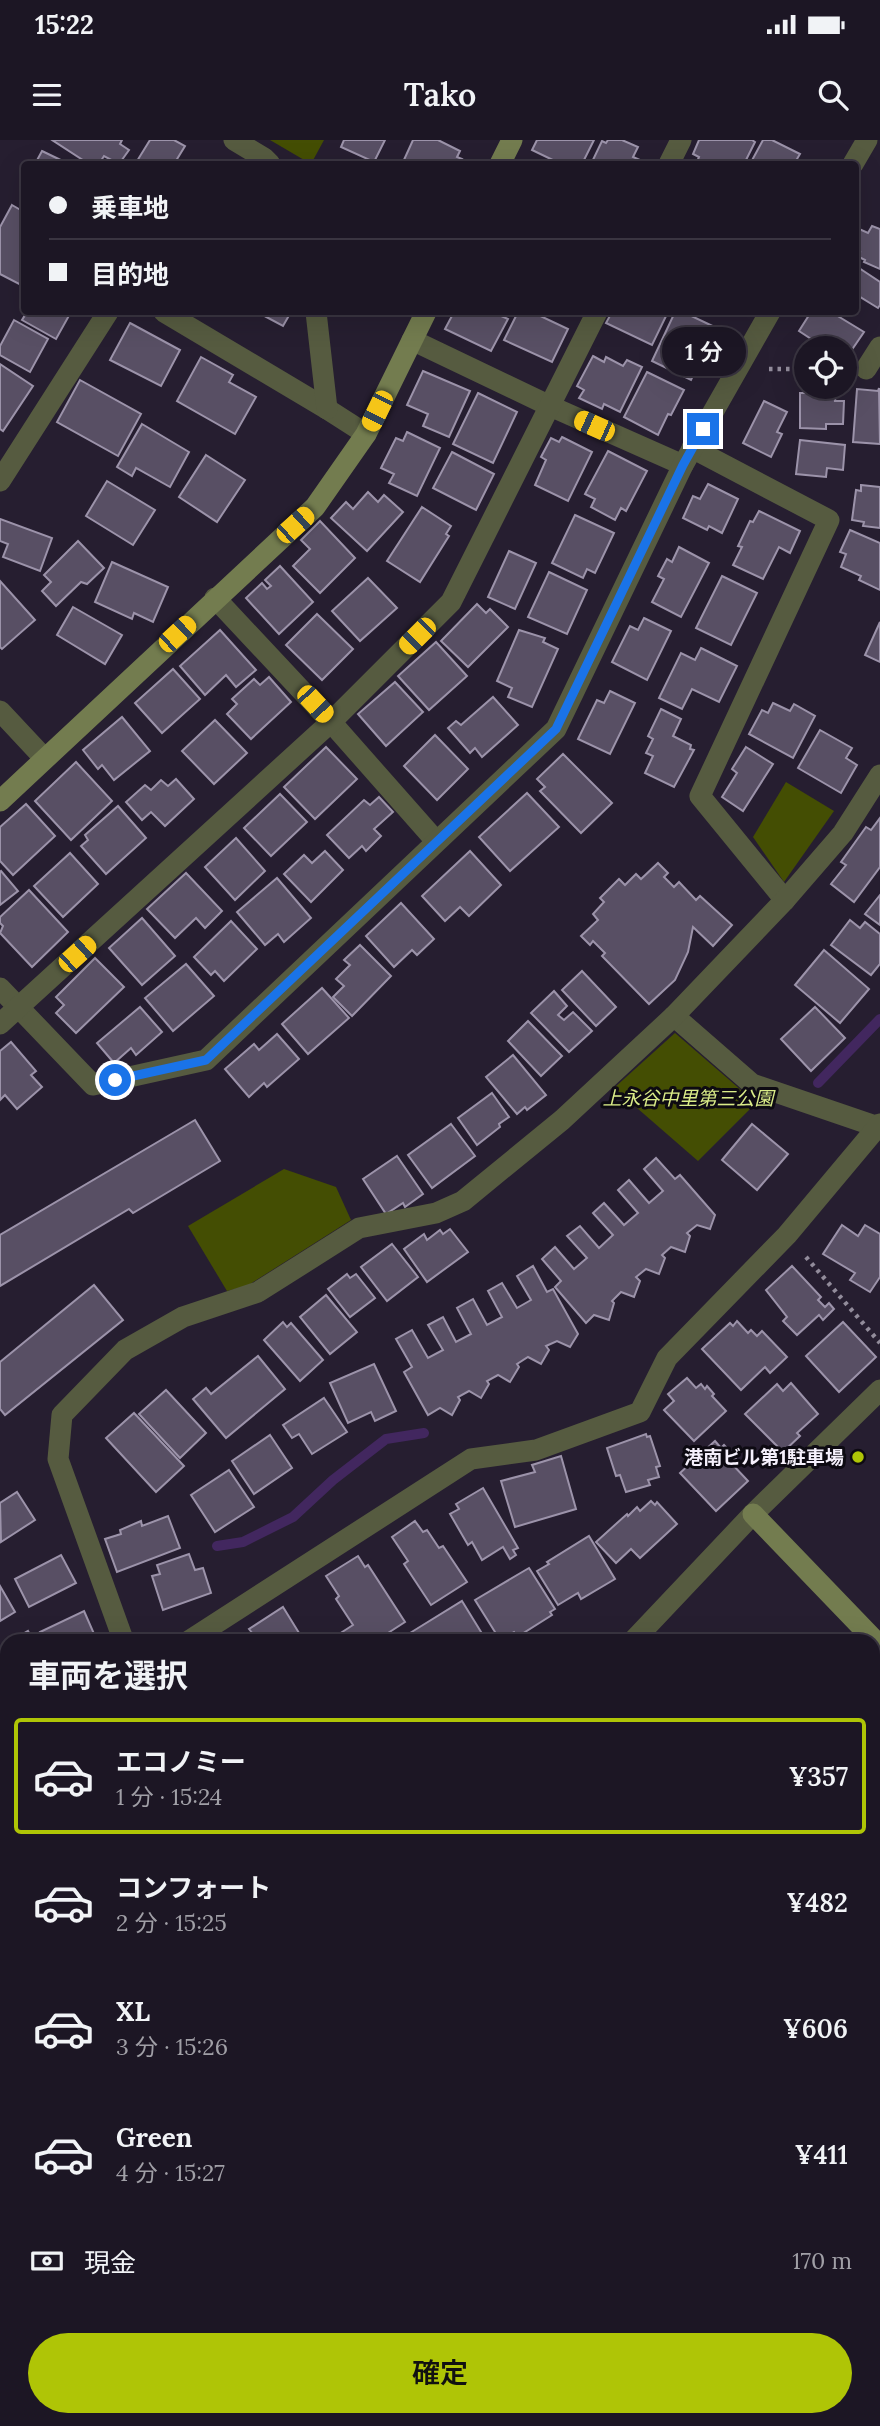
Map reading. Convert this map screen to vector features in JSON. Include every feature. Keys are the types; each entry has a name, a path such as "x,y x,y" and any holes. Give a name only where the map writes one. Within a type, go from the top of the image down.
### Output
{"street":[{"path":"234,140 267,161"},
{"path":"501,161 512,140"},
{"path":"670,161 681,140"},
{"path":"855,161 867,140"},
{"path":"0,481 106,315"},
{"path":"169,315 366,434"},
{"path":"316,315 327,409"},
{"path":"0,801 315,507 366,434 424,315"},
{"path":"0,1024 331,722 451,602 596,315"},
{"path":"0,988 93,1085 206,1060 556,729 687,457 768,315"},
{"path":"412,340 550,407 687,457 829,520 700,796 785,900"},
{"path":"880,347 866,369 880,368"},
{"path":"215,598 331,722 436,841"},
{"path":"0,711 44,758"},
{"path":"121,1634 58,1459 62,1415 125,1350 183,1317 258,1292 359,1228 436,1213 463,1201 562,1120 674,1016 785,900 843,833 880,775"},
{"path":"199,1634 471,1459 536,1450 640,1412 667,1359 787,1235 879,1125 752,1084 674,1016"},
{"path":"640,1634 753,1514 880,1390"},
{"path":"753,1514 868,1634"}],"path":[{"path":"787,1235 880,1343"}],"green space":[{"path":"270,140 324,140 313,161 306,161"},
{"path":"786,782 834,811 784,882 753,837"},
{"name":"上永谷中里第三公園","path":"675,1033 756,1103 698,1161 614,1088"},
{"path":"284,1169 336,1187 351,1220 247,1286 227,1291 188,1226"}],"building":[{"path":"52,140 122,140 120,144 129,150 121,161 113,161 104,156 101,161 84,161"},
{"path":"150,140 174,140 185,146 176,161 137,161"},
{"path":"344,140 385,140 374,161 341,147"},
{"path":"413,140 438,140 460,151 457,157 462,159 461,161 403,161"},
{"path":"537,140 594,140 584,161 555,161 532,150"},
{"path":"608,140 622,140 638,147 633,157 642,161 592,161 602,141 606,143"},
{"path":"699,140 755,142 746,161 697,161 699,157 693,154"},
{"path":"763,140 772,140 800,154 796,161 752,161"},
{"path":"42,151 63,161 37,161"},
{"path":"12,205 21,210 21,285 0,274 0,227"},
{"path":"872,226 880,229 880,269 859,257 859,229 868,233"},
{"path":"859,268 880,282 880,305 878,308 860,297"},
{"path":"25,315 69,315 56,339 22,320"},
{"path":"263,315 289,315 283,326"},
{"path":"452,315 499,315 508,319 491,351 445,329"},
{"path":"516,315 538,315 568,329 552,362 504,340"},
{"path":"610,315 667,315 652,345 606,323"},
{"path":"674,315 689,315 719,329 708,351 705,350 691,380 652,361"},
{"path":"809,315 836,315 864,332 857,342 857,336 807,336 799,331"},
{"path":"14,320 48,339 30,372 0,355 0,346"},
{"path":"130,323 180,350 161,386 110,360"},
{"path":"593,356 604,362 606,357 623,366 627,360 642,367 620,412 604,404 602,409 579,398 584,390 577,386"},
{"path":"201,357 233,375 229,382 256,397 235,434 177,401"},
{"path":"0,364 33,386 3,431 0,429"},
{"path":"423,371 470,391 449,437 423,426 428,414 407,405"},
{"path":"647,372 684,390 658,435 624,417"},
{"path":"80,380 141,414 118,456 57,422"},
{"path":"879,388 880,444 853,442 857,389 878,391"},
{"path":"478,393 517,412 493,463 453,444"},
{"path":"800,399 844,401 843,424 826,424 826,429 800,428"},
{"path":"764,401 787,412 777,432 782,434 771,457 743,443"},
{"path":"142,424 189,452 170,487 136,468 132,476 117,467"},
{"path":"407,432 440,448 417,496 389,483 394,474 381,468 396,438 403,441"},
{"path":"562,437 592,452 568,501 535,485 546,460 541,457 551,438 559,442"},
{"path":"800,440 845,445 843,470 827,468 826,477 796,474"},
{"path":"608,451 647,471 626,511 621,508 615,520 591,507 595,499 585,494"},
{"path":"452,452 494,474 476,510 433,488"},
{"path":"206,455 245,480 217,522 179,497"},
{"path":"107,481 155,510 133,545 86,516"},
{"path":"708,484 738,499 722,533 709,526 707,530 683,518 693,496 700,499"},
{"path":"861,485 880,487 880,528 863,526 864,522 852,520 856,490 861,491"},
{"path":"368,492 378,502 384,495 403,512 367,551 331,518 346,502 353,509"},
{"path":"422,507 451,526 446,534 449,536 420,582 387,561"},
{"path":"759,511 800,531 790,553 779,547 763,579 733,565 742,547 738,546 750,521 753,522"},
{"path":"575,515 614,533 595,573 587,569 583,578 552,563"},
{"path":"0,519 52,538 40,571 3,557 8,544 0,541"},
{"path":"320,521 355,558 320,593 293,566 310,549 301,540"},
{"path":"850,530 880,543 880,590 859,580 861,576 841,567 846,554 840,552"},
{"path":"78,541 104,568 87,584 81,582 56,606 42,591 51,582 44,575"},
{"path":"679,547 709,563 681,617 652,602 664,579 658,576 667,559 672,562"},
{"path":"509,551 536,563 515,609 488,597"},
{"path":"112,562 168,587 153,622 134,613 132,619 95,602"},
{"path":"280,566 313,602 279,634 246,598 262,583 267,589 271,586 265,580"},
{"path":"549,572 587,590 567,634 528,617"},
{"path":"722,576 757,593 731,645 696,628"},
{"path":"368,578 397,608 360,641 332,611"},
{"path":"0,581 35,620 2,649 0,647"},
{"path":"477,604 486,613 490,609 508,627 468,667 441,641"},
{"path":"73,607 122,635 105,664 57,635"},
{"path":"317,614 353,649 322,680 286,645"},
{"path":"644,618 671,631 647,680 612,662 630,626 638,630"},
{"path":"880,622 880,662 865,655"},
{"path":"220,630 256,670 236,687 226,675 205,695 180,666"},
{"path":"519,630 545,638 543,642 558,649 532,707 508,697 512,688 497,681"},
{"path":"436,642 467,676 429,710 398,676"},
{"path":"701,648 737,666 719,702 692,689 682,709 659,698 681,653 695,660"},
{"path":"173,669 200,699 162,733 135,703"},
{"path":"269,677 291,702 251,739 227,714 237,704 232,699 254,679 260,685"},
{"path":"395,682 423,712 386,746 358,714"},
{"path":"610,691 635,703 610,754 578,739 597,700 604,703"},
{"path":"493,697 518,725 482,757 475,748 470,753 448,728 456,721 461,725"},
{"path":"773,703 790,711 794,704 815,716 793,758 749,734 762,710 768,713"},
{"path":"661,709 681,719 673,736 691,745 690,749 694,750 674,787 645,773 653,756 646,753 653,739 648,736"},
{"path":"122,717 150,751 114,780 102,765 98,769 83,750"},
{"path":"215,720 247,753 214,784 182,751"},
{"path":"820,730 852,748 846,758 857,765 841,793 798,768"},
{"path":"435,735 468,769 437,800 404,766"},
{"path":"326,747 357,779 315,819 284,787"},
{"path":"746,747 773,764 743,811 722,797 737,773 732,769"},
{"path":"563,754 612,803 581,833 540,791 545,787 537,779"},
{"path":"76,762 112,801 71,840 35,801"},
{"path":"176,779 194,799 165,826 151,812 142,820 126,802 145,785 151,790 161,780 168,786"},
{"path":"527,793 559,827 510,871 479,837"},
{"path":"280,794 307,822 271,856 244,828"},
{"path":"379,797 393,812 374,829 381,836 366,851 362,846 349,858 327,835 364,800 370,805"},
{"path":"26,804 55,836 13,875 0,861 0,827"},
{"path":"118,806 146,838 106,874 81,846 88,840 85,835"},
{"path":"880,818 880,867 854,902 831,884 846,865 841,862 866,827 871,830"},
{"path":"236,838 265,871 235,900 205,867"},
{"path":"325,851 343,870 311,902 284,874 304,855 312,863"},
{"path":"470,851 501,885 469,916 460,907 445,921 422,896"},
{"path":"70,853 98,884 63,917 34,886"},
{"path":"658,863 668,873 664,877 674,887 679,882 696,900 700,896 732,925 713,946 693,927 688,952 675,980 649,1004 602,956 605,953 593,941 590,945 581,936 598,920 593,914 604,902 600,898 619,879 625,885 636,874 641,879"},
{"path":"0,872 18,891 0,905"},
{"path":"186,873 222,911 205,928 196,918 175,938 147,909"},
{"path":"277,878 311,918 284,942 278,934 265,945 237,912"},
{"path":"29,890 68,932 32,967 0,933 3,926 0,917"},
{"path":"880,895 880,925 865,914"},
{"path":"401,903 434,939 417,955 412,950 394,967 366,936"},
{"path":"142,918 175,956 142,985 109,948"},
{"path":"850,920 860,928 865,922 880,934 880,964 871,975 831,945"},
{"path":"231,921 257,949 224,981 215,971 211,975 194,957"},
{"path":"360,945 391,976 352,1016 333,997 344,986 336,979 350,965 344,960"},
{"path":"824,950 869,989 840,1023 795,985"},
{"path":"95,958 124,987 76,1033 56,1013 64,1005 56,997"},
{"path":"186,964 214,996 173,1031 145,998"},
{"path":"582,971 616,1007 596,1026 562,990"},
{"path":"322,988 349,1018 308,1054 282,1024"},
{"path":"554,991 567,1006 558,1015 564,1020 573,1012 592,1031 569,1052 531,1013"},
{"path":"140,1007 162,1032 136,1055 131,1048 114,1063 97,1043"},
{"path":"815,1007 845,1038 811,1071 781,1039"},
{"path":"528,1021 562,1056 541,1076 508,1041"},
{"path":"277,1034 299,1059 267,1087 264,1083 249,1097 225,1069 254,1044 259,1050"},
{"path":"11,1042 36,1071 31,1075 42,1087 17,1109 5,1095 0,1100 0,1051"},
{"path":"513,1055 546,1095 527,1110 525,1107 517,1114 486,1077"},
{"path":"492,1093 509,1117 477,1145 458,1118"},
{"path":"195,1120 220,1161 133,1213 129,1209 0,1286 0,1235"},
{"path":"451,1124 475,1156 432,1188 408,1155"},
{"path":"752,1124 788,1154 757,1190 722,1160"},
{"path":"397,1156 423,1194 405,1207 403,1203 386,1214 363,1179"},
{"path":"656,1158 675,1179 680,1175 715,1215 710,1229 697,1225 687,1233 690,1236 685,1252 671,1247 662,1255 665,1258 659,1274 646,1269 636,1277 640,1281 634,1297 621,1292 612,1301 614,1303 609,1320 594,1315 586,1323 555,1287 561,1281 542,1259 555,1247 574,1269 587,1258 567,1236 580,1226 599,1248 613,1235 593,1213 604,1203 624,1225 638,1213 618,1190 629,1180 649,1203 663,1191 644,1169"},
{"path":"842,1225 858,1236 865,1225 880,1234 880,1277 870,1292 850,1280 855,1273 823,1254"},
{"path":"450,1229 468,1252 427,1282 404,1249 424,1234 427,1240 440,1230 443,1234"},
{"path":"392,1244 418,1277 387,1301 361,1267"},
{"path":"533,1266 547,1292 553,1289 578,1334 570,1347 557,1341 546,1346 549,1350 541,1364 528,1357 517,1364 519,1367 510,1382 498,1375 487,1381 489,1384 481,1398 469,1391 458,1397 460,1400 452,1415 440,1408 428,1415 404,1372 412,1367 396,1339 412,1330 428,1358 443,1350 428,1325 443,1317 456,1342 471,1334 457,1308 473,1299 487,1325 502,1317 488,1291 502,1283 517,1308 531,1300 517,1276"},
{"path":"792,1266 821,1297 818,1300 825,1307 829,1303 834,1309 823,1320 819,1315 797,1335 783,1321 787,1317 766,1290"},
{"path":"347,1274 350,1278 356,1274 375,1298 350,1317 328,1289"},
{"path":"94,1285 123,1320 5,1415 0,1409 0,1362"},
{"path":"326,1295 357,1332 330,1354 300,1317"},
{"path":"737,1321 748,1333 751,1330 757,1336 762,1331 787,1357 770,1373 765,1367 741,1390 702,1349 730,1323 733,1326"},
{"path":"283,1322 287,1327 291,1323 323,1360 300,1381 264,1340"},
{"path":"843,1322 876,1357 839,1392 806,1356"},
{"path":"258,1356 285,1389 226,1438 193,1399 206,1388 211,1394"},
{"path":"374,1364 396,1411 375,1421 371,1412 348,1423 330,1383"},
{"path":"687,1378 696,1388 701,1384 705,1389 707,1386 726,1411 694,1441 664,1410 674,1401 668,1394"},
{"path":"791,1383 818,1414 797,1433 800,1436 783,1452 745,1414 777,1384 783,1391"},
{"path":"166,1390 206,1433 180,1458 139,1414"},
{"path":"324,1398 347,1432 312,1454 299,1434 292,1438 283,1425"},
{"path":"134,1413 184,1466 156,1492 106,1438"},
{"path":"646,1434 647,1437 650,1436 660,1466 656,1467 659,1477 648,1480 650,1485 626,1492 620,1475 616,1476 607,1448"},
{"path":"270,1435 292,1468 254,1494 232,1461"},
{"path":"715,1441 721,1448 724,1445 736,1458 731,1463 748,1481 716,1511 680,1473"},
{"path":"561,1456 576,1509 515,1527 501,1481 535,1472 532,1465"},
{"path":"229,1470 254,1507 215,1532 191,1495"},
{"path":"483,1488 518,1548 513,1550 516,1555 510,1559 503,1547 482,1560 472,1542 468,1545 450,1514 459,1509 456,1504"},
{"path":"17,1492 35,1520 1,1542 0,1503"},
{"path":"651,1501 655,1505 657,1502 677,1524 640,1558 631,1549 616,1563 596,1542 627,1514 628,1516 637,1507 640,1511"},
{"path":"168,1516 180,1548 117,1572 105,1539 121,1534 120,1530 141,1521 142,1526"},
{"path":"415,1521 423,1532 427,1530 439,1548 443,1546 467,1582 431,1605 404,1564 408,1561 392,1537"},
{"path":"589,1536 615,1579 581,1599 578,1593 558,1605 537,1571"},
{"path":"189,1554 195,1570 203,1568 211,1593 163,1610 152,1576 160,1574 157,1565"},
{"path":"61,1555 76,1583 29,1607 15,1579"},
{"path":"358,1556 365,1567 368,1565 405,1622 386,1634 339,1634 353,1625 336,1599 339,1596 326,1576"},
{"path":"529,1568 555,1609 550,1612 552,1615 522,1634 496,1634 475,1600"},
{"path":"0,1586 15,1612 0,1621"},
{"path":"462,1601 482,1634 411,1634"},
{"path":"283,1607 300,1634 253,1634 249,1629"},
{"path":"84,1611 94,1634 41,1634 40,1632"}],"waterway":[{"path":"818,1083 880,1019"},
{"path":"217,1546 243,1542 293,1517 333,1480 386,1439 424,1433"}],"place":[{"name":"港南ビル第1駐車場","path":"858,1457"}],"route":[{"path":"115,1080 206,1060 556,729 683,465 703,429"}]}
